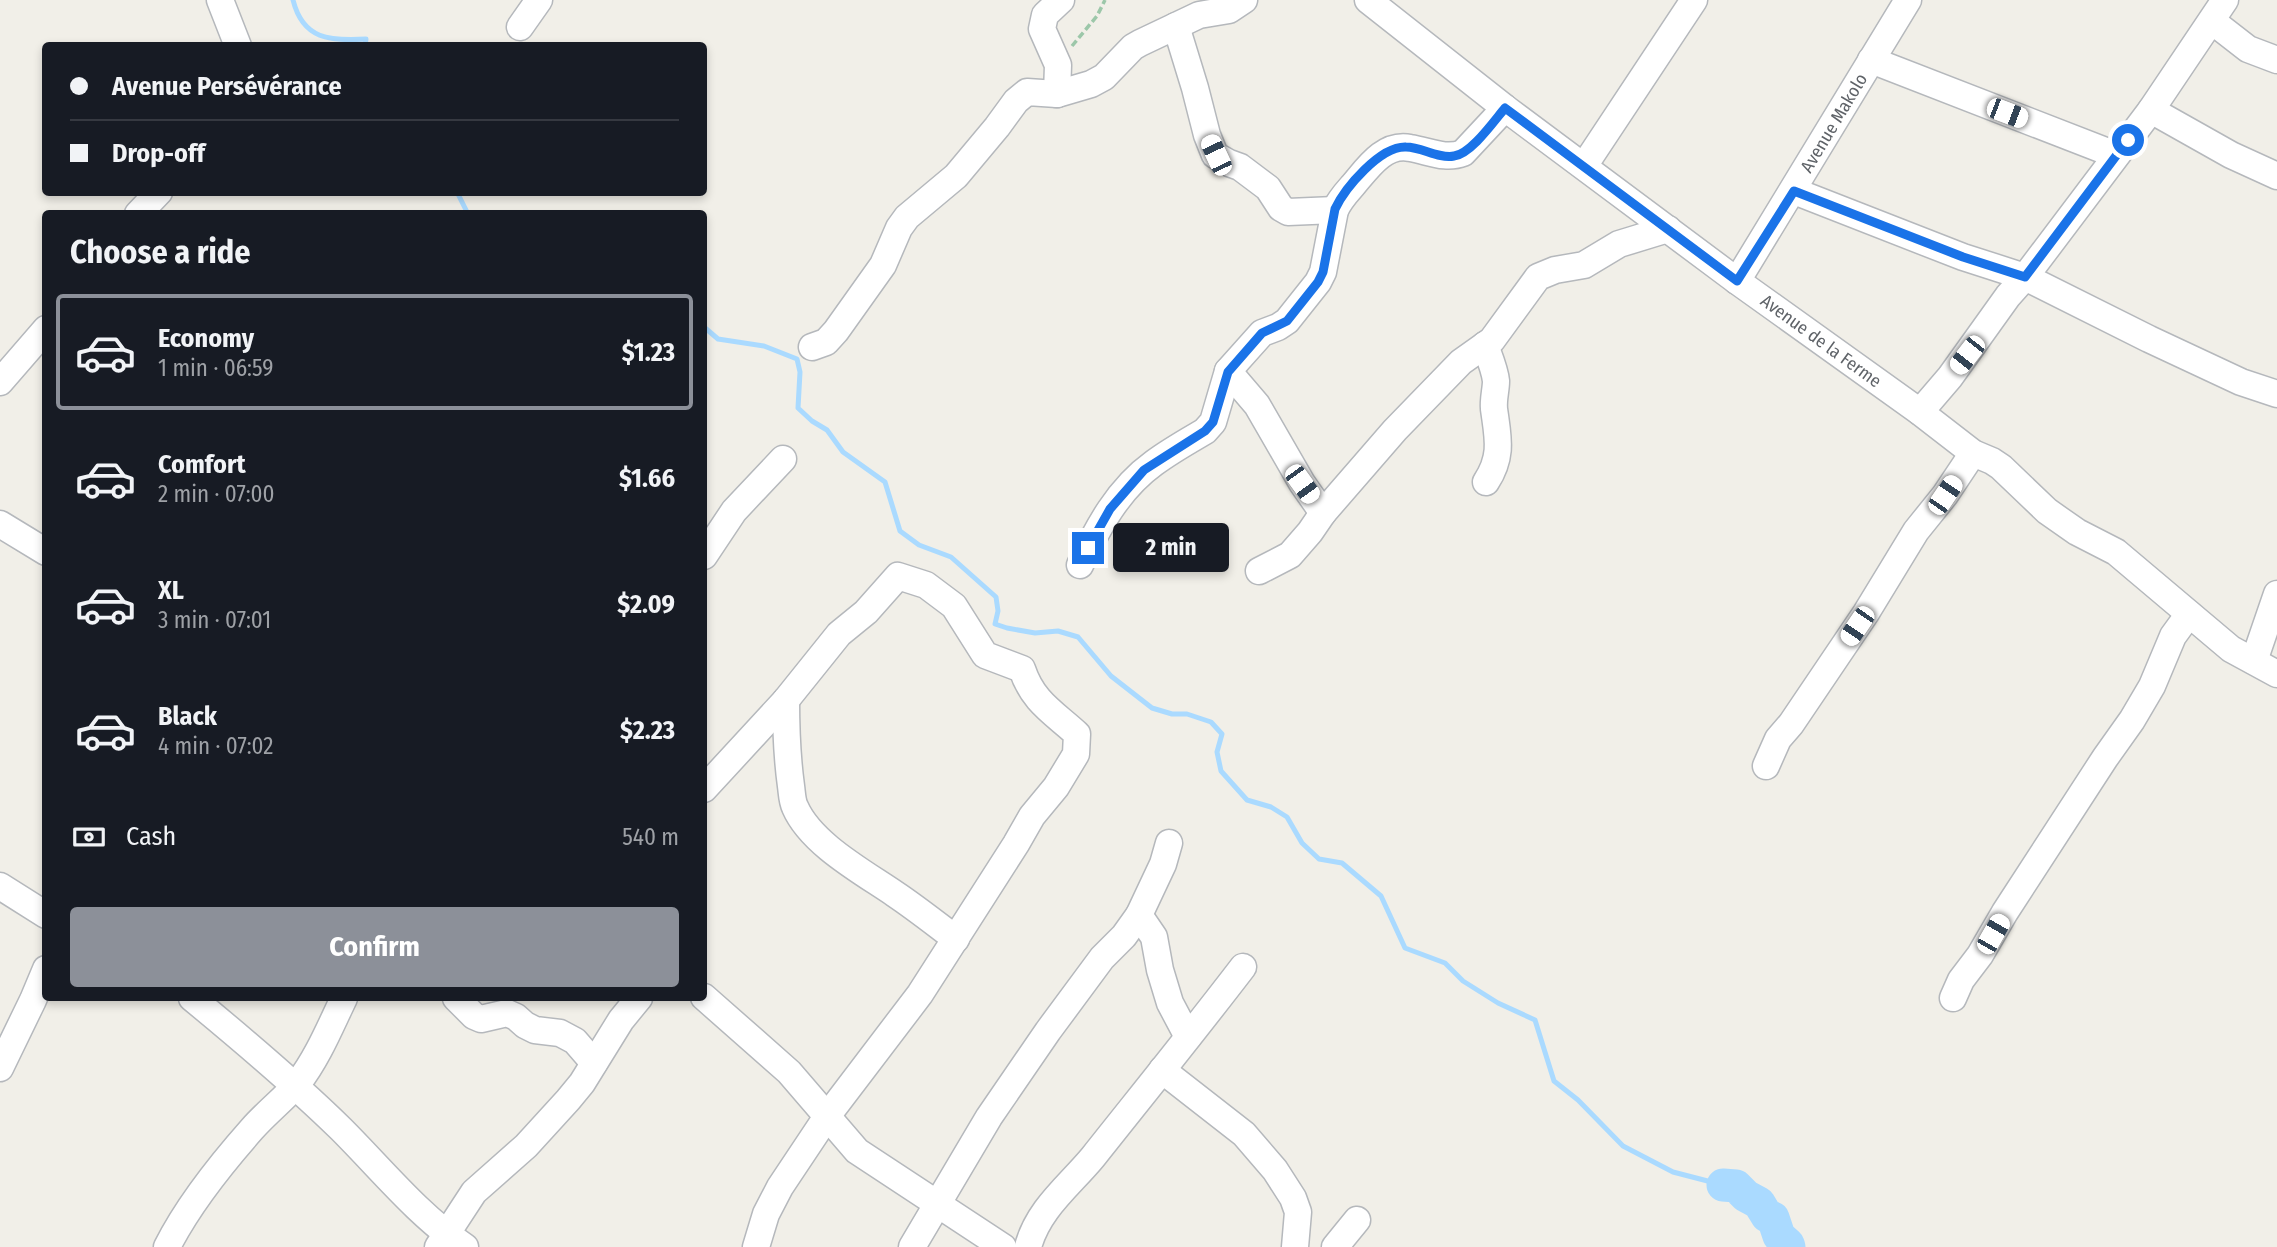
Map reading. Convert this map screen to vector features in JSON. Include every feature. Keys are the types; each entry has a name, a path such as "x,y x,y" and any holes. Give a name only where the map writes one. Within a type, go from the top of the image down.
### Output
{"street":[{"path":"220,0 236,42"},
{"path":"520,27 539,0"},
{"path":"1057,94 1058,65 1042,29 1045,15 1061,0"},
{"path":"812,347 826,342 836,331 883,265 899,228 907,217 956,176 998,127 1016,101 1027,93 1057,94 1091,84 1104,78 1133,47 1199,15 1229,10 1244,0"},
{"path":"1584,166 1694,0"},
{"name":"Avenue Makolo","path":"1737,281 1909,0"},
{"name":"Avenue de la Ferme","path":"1373,2 1505,108 1737,281 1973,453 2001,467 2047,511 2077,532 2129,561 2231,649 2277,674"},
{"path":"1920,412 1951,377 2008,296 2151,110 2218,11 2248,49 2277,60"},
{"path":"1176,26 1207,135 1216,155 1256,178 1268,188 1281,208 1288,212 1335,209"},
{"path":"1871,60 2116,155"},
{"path":"1080,565 1110,509 1155,461 1205,431 1213,422 1228,372 1262,333 1287,321 1318,282 1323,272 1339,200 1381,154 1407,147 1454,156 1463,153 1505,108"},
{"path":"2151,110 2231,155 2277,176"},
{"path":"1794,191 1963,257 2025,277 2149,340 2241,382 2277,394"},
{"path":"142,210 155,196"},
{"path":"1259,570 1290,555 1395,430 1461,362 1499,332 1529,287 1545,272 1584,265 1619,244 1668,229"},
{"path":"0,382 42,334"},
{"path":"1485,345 1496,380 1494,405 1498,438 1498,457 1486,482"},
{"path":"1228,372 1257,405 1302,484 1323,513"},
{"path":"1766,766 1777,739 1791,724 1866,613 1916,531 1945,495 1973,453"},
{"path":"707,551 734,511 783,459"},
{"path":"0,524 42,550"},
{"path":"707,786 786,700 839,634 866,612 898,576 926,585 954,606 985,655 1022,669 1028,687 1048,711 1077,734 1076,754 1056,787 1032,816 920,994 828,1115 780,1187 766,1214 756,1247"},
{"path":"2254,661 2277,594"},
{"path":"1953,998 1961,980 1980,956 2005,912 2132,720 2152,686 2173,636 2189,614"},
{"path":"786,700 789,774 794,805 802,819 829,848 956,939"},
{"path":"912,1247 989,1117 1101,958 1124,936 1139,915 1163,864 1169,843"},
{"path":"0,886 42,912"},
{"path":"1139,915 1154,937 1170,1003 1188,1037"},
{"path":"1028,1247 1036,1223 1046,1209 1088,1162 1243,967"},
{"path":"0,1068 42,978"},
{"path":"707,1000 770,1054 828,1115 857,1151 1003,1247"},
{"path":"196,1001 296,1085 450,1243 474,1192 550,1121 582,1083 621,1020 637,1001"},
{"path":"167,1247 200,1194 251,1129 296,1085 323,1045 343,1001"},
{"path":"459,1001 474,1016 481,1019 507,1013 535,1030 560,1033 575,1041 594,1063"},
{"path":"1162,1070 1244,1134 1275,1170 1298,1212 1295,1247"},
{"path":"1335,1247 1357,1220"}],"path":[{"path":"1072,47 1097,16 1105,0"}],"waterway":[{"path":"293,0 298,13 311,30 330,38 366,39 366,42"},
{"path":"459,196 466,210"},
{"path":"707,330 718,339 764,346 797,359 800,372 798,408 827,430 843,452 885,482 900,531 919,545 951,557 996,597 998,611 995,624 1035,633 1058,631 1078,637 1111,676 1152,708 1172,714 1187,714 1211,722 1222,734 1217,752 1221,771 1247,800 1271,807 1287,817 1302,843 1319,859 1342,863 1381,896 1405,948 1445,963 1463,981 1498,1003 1535,1020 1554,1081 1578,1100 1623,1146 1673,1172 1723,1185"},
{"path":"1723,1185 1736,1186 1759,1203 1767,1216 1773,1218 1779,1236 1789,1247"}],"route":[{"path":"1088,548 1110,509 1144,470 1205,431 1213,422 1228,372 1262,333 1287,321 1318,282 1323,272 1339,200 1381,154 1391,150 1407,147 1441,155 1454,156 1463,153 1505,108 1737,281 1794,191 1963,257 2025,277 2128,140"}]}
